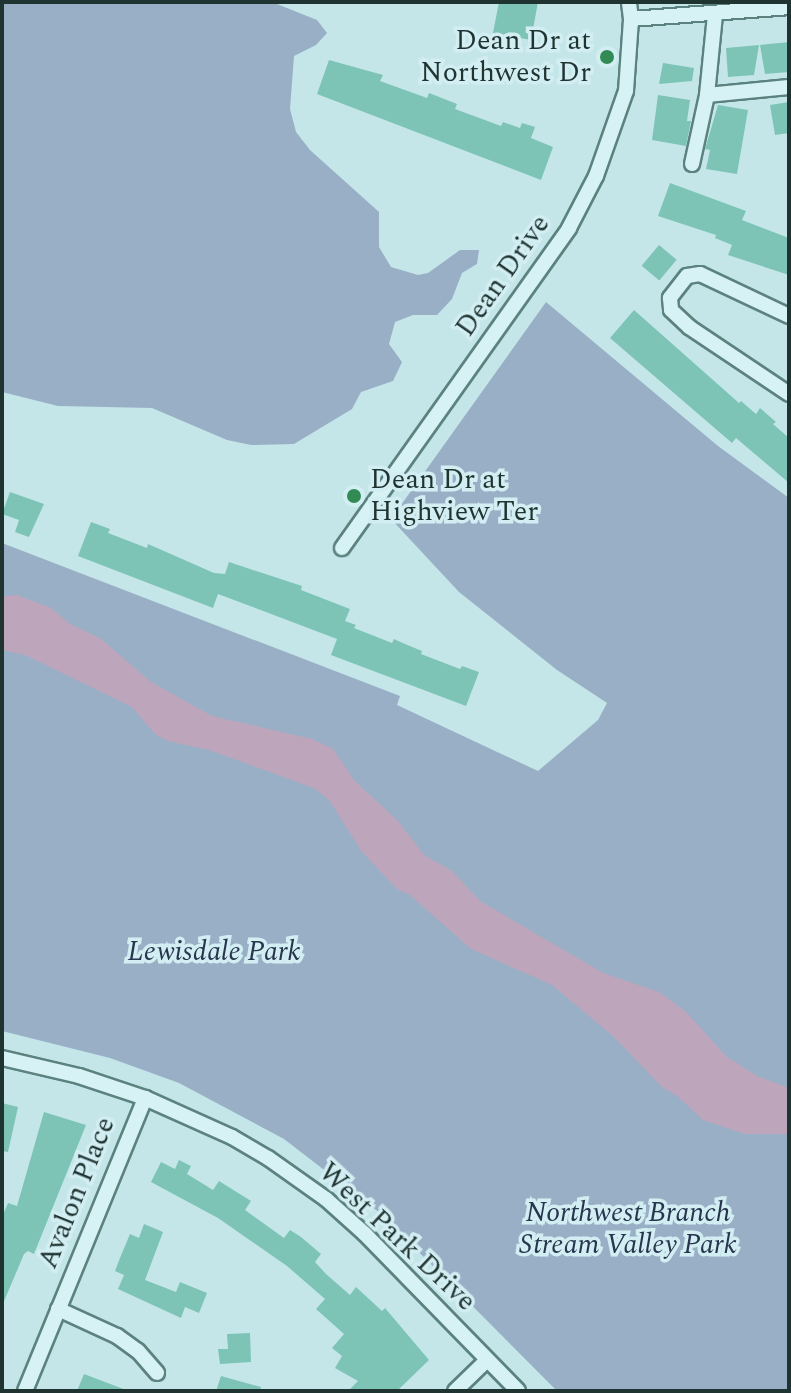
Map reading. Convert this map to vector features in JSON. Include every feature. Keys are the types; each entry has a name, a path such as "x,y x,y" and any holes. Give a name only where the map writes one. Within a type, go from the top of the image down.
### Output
{"street":[{"name":"Dean Drive","path":"342,548 569,228 596,176 619,118 626,91 631,19 629,2"},
{"path":"631,19 789,7"},
{"path":"692,164 707,95 715,15"},
{"path":"707,95 789,87"},
{"path":"789,316 700,274 687,276 677,284 670,298 671,310 689,327 789,394"},
{"name":"West Park Drive","path":"2,1058 79,1076 145,1098 232,1137 317,1192 365,1234 518,1391"},
{"name":"Avalon Place","path":"25,1391 145,1098"},
{"name":"Avalon Place","path":"58,1309 117,1336 138,1351 157,1373"},
{"path":"455,1391 487,1360"}],"green space":[{"path":"2,2 272,2 317,20 327,33 316,45 294,56 290,109 296,132 310,150 379,212 379,247 391,267 418,275 428,273 460,250 479,250 477,264 462,273 452,299 437,315 413,315 395,322 389,344 402,362 393,381 361,392 352,409 294,444 251,445 227,440 152,408 58,406 2,392"},
{"path":"546,302 718,446 789,498 789,1391 557,1391 380,1213 284,1139 179,1083 110,1058 2,1031 2,543 400,696 397,705 538,771 598,720 607,703 557,670 459,592 391,519"}],"shaded area":[{"path":"17,595 51,608 70,624 101,639 151,682 212,716 312,739 333,749 354,780 398,821 424,855 452,871 480,901 603,973 659,992 685,1011 727,1057 759,1077 789,1088 789,1134 745,1134 703,1120 662,1087 614,1037 552,985 471,949 410,895 397,889 362,852 329,800 314,788 209,750 168,741 155,734 132,707 25,655 2,650 2,596"}],"building":[{"path":"499,2 538,2 531,40 493,33"},
{"path":"789,42 789,72 765,74 760,45"},
{"path":"759,45 754,75 728,77 726,48"},
{"path":"329,60 383,75 380,81 427,98 429,93 457,104 455,109 501,126 503,122 520,128 522,123 535,127 531,138 553,147 541,180 317,94"},
{"path":"663,63 694,68 692,81 659,84"},
{"path":"658,95 690,100 687,121 691,121 686,146 652,140"},
{"path":"789,102 789,133 775,135 770,105"},
{"path":"718,105 748,110 737,174 706,169 710,150 705,149"},
{"path":"670,183 746,211 742,220 789,238 789,275 728,255 732,245 715,238 716,235 658,216"},
{"path":"659,245 677,260 659,280 642,266"},
{"path":"634,310 739,403 741,401 756,414 760,408 776,422 773,424 789,438 789,483 736,438 732,443 610,338"},
{"path":"10,492 44,504 29,537 15,532 19,520 2,514"},
{"path":"91,522 110,529 108,533 147,548 148,544 214,573 225,574 229,562 302,586 301,590 350,609 345,621 356,625 354,628 392,643 394,639 422,651 421,654 460,669 462,666 479,672 466,706 331,655 337,639 218,594 213,608 78,556"},
{"path":"2,1103 18,1107 8,1152 2,1151"},
{"path":"44,1112 86,1125 34,1254 28,1251 24,1254 2,1306 2,1217 8,1203 17,1206"},
{"path":"179,1160 191,1166 187,1174 213,1190 219,1181 251,1201 245,1210 284,1238 290,1230 301,1237 321,1254 315,1262 326,1274 350,1295 356,1287 382,1311 385,1308 429,1360 397,1391 348,1391 358,1381 335,1368 342,1356 332,1348 344,1334 316,1309 325,1299 287,1266 218,1218 151,1182 161,1162 175,1169"},
{"path":"144,1224 163,1232 145,1280 176,1292 180,1282 207,1293 199,1313 185,1307 181,1318 118,1289 124,1275 115,1271 120,1258 130,1234 139,1238"},
{"path":"250,1333 251,1362 220,1364 218,1349 228,1349 227,1334"},
{"path":"84,1374 126,1390 126,1391 77,1391"},
{"path":"221,1376 261,1387 260,1391 216,1391"}],"place":[{"name":"Dean Dr at Northwest Dr","path":"607,57"},
{"name":"Dean Dr at Highview Ter","path":"354,496"}],"park label":[{"name":"Lewisdale Park","path":"214,952"},
{"name":"Northwest Branch Stream Valley Park","path":"628,1229"}]}
